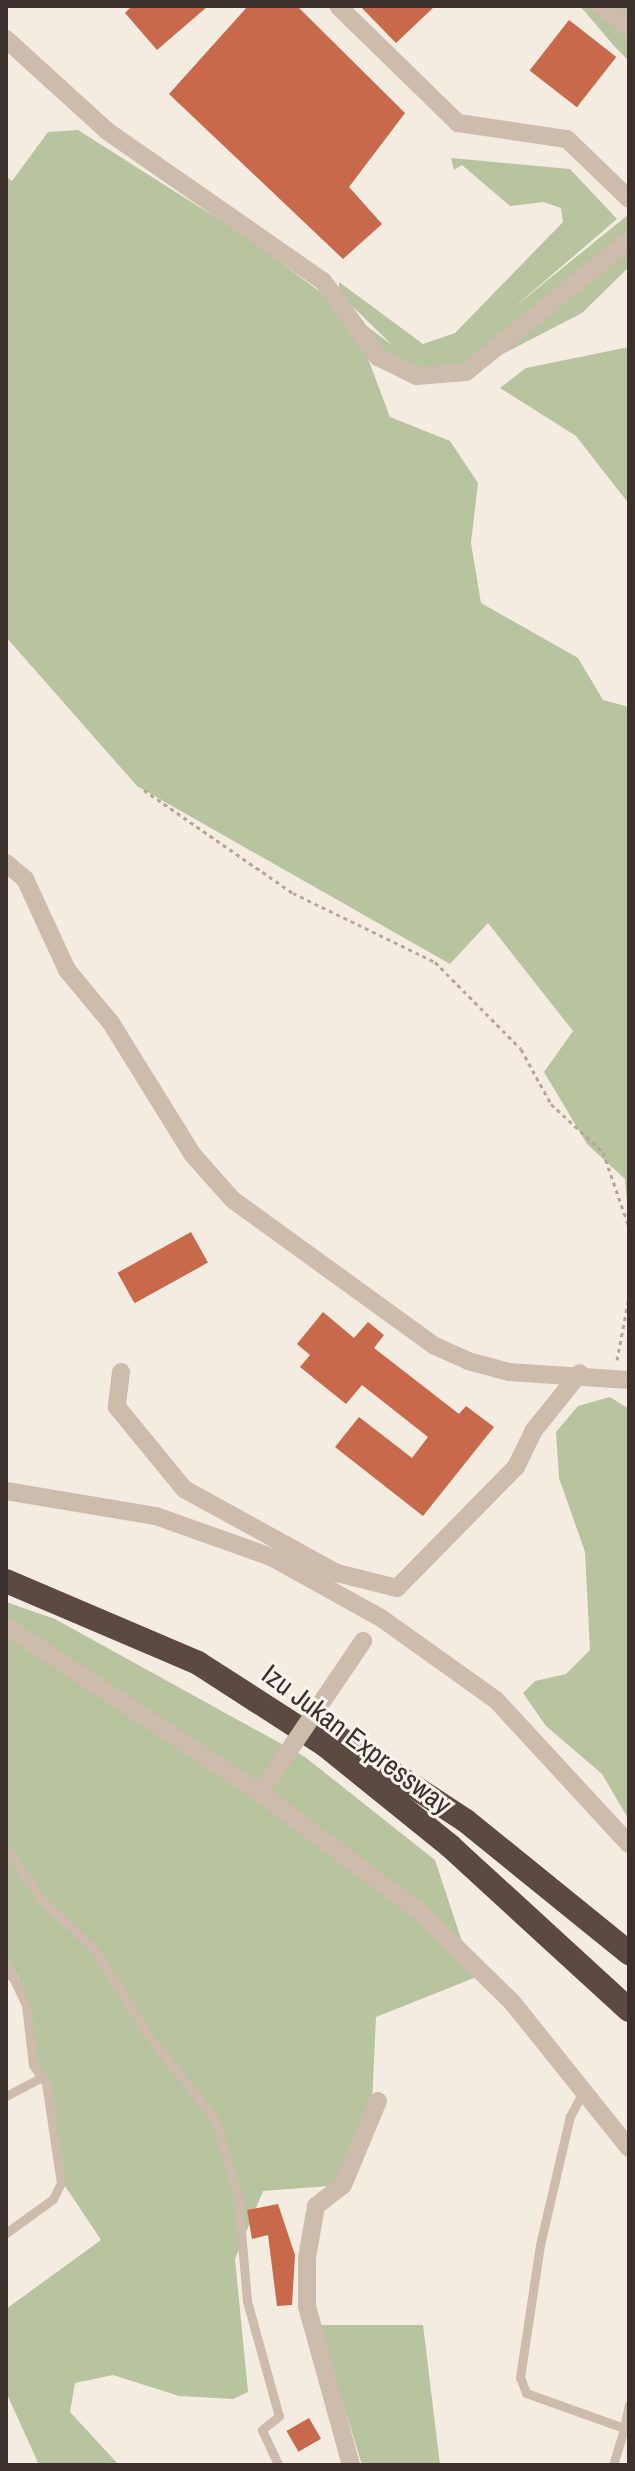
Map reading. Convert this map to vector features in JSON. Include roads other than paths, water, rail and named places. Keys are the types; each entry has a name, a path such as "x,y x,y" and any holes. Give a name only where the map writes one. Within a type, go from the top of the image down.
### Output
{"highway":[{"name":"Izu Jukan Expressway","path":"6,1570 202,1652 332,1733 460,1837 620,1993 629,2013"},
{"name":"Izu Jukan Expressway","path":"6,1581 184,1656 287,1719 450,1846 620,1993"},
{"path":"332,1733 466,1821 629,1953"}],"street":[{"path":"338,6 458,123 567,139 629,199"},
{"path":"600,6 629,27"},
{"path":"6,39 107,131 323,281 378,357 416,376 466,372 629,240"},
{"path":"6,863 25,879 67,970 111,1023 193,1155 233,1200 435,1346 509,1372 621,1377"},
{"path":"121,1372 117,1407 184,1489 337,1573 397,1588 411,1579 516,1467 580,1373"},
{"path":"6,1491 156,1516 271,1557 381,1618 496,1700 629,1844"},
{"path":"329,1591 337,1573"},
{"path":"266,1788 381,1618"},
{"path":"6,1626 266,1788 474,1962 629,2148"},
{"path":"351,2465 307,2306 307,2258 316,2206 343,2185 378,2101"}],"lane":[{"path":"6,1848 42,1900 94,1949 149,2037 215,2119 238,2196 247,2301 279,2416 262,2430 278,2465"},
{"path":"6,1963 26,2005 33,2065 42,2077 61,2183 53,2199 6,2233"},
{"path":"6,2096 42,2077"},
{"path":"583,2092 570,2116 540,2245 520,2377 526,2393 624,2428"},
{"path":"613,2465 629,2405"}]}
